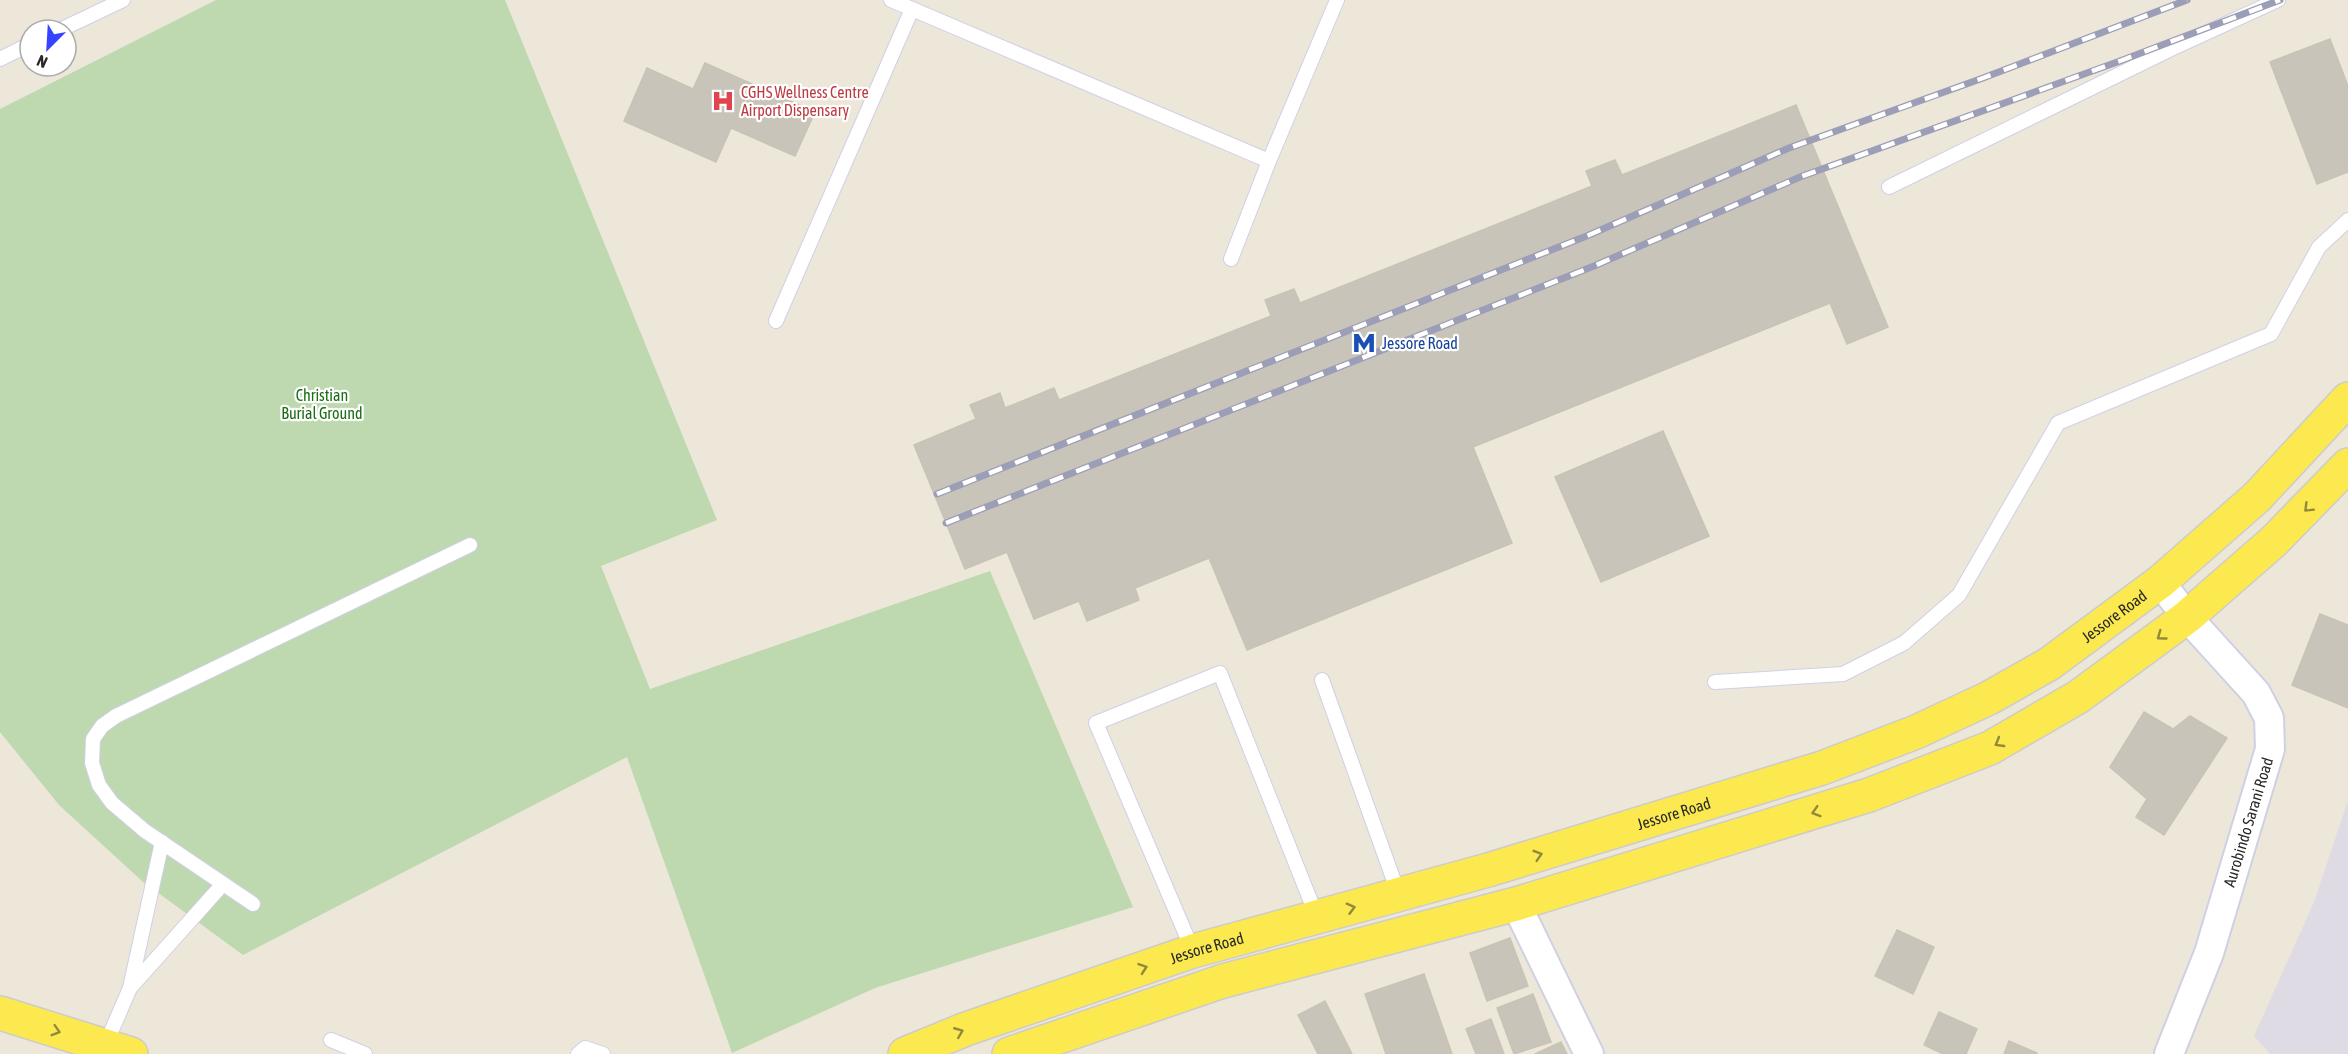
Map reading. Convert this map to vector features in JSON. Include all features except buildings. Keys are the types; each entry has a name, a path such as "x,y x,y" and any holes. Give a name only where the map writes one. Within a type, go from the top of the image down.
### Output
{"main road":[{"name":"Jessore Road","path":"905,1054 966,1029 1193,951 1399,895 1822,768 1916,732 1989,698 2049,664 2160,582 2257,497 2348,399"},
{"path":"1017,1052 1223,981 1516,904 1869,795 1990,748 2078,697 2187,617 2274,541 2348,465"},
{"path":"0,1013 118,1050"}],"street":[{"name":"Aurobindo Sarani Road","path":"2160,582 2187,617 2256,693 2269,718 2270,749 2209,953 2169,1054"},
{"path":"1516,904 1589,1054"},
{"path":"1004,1017 1017,1052"}],"lane":[{"path":"78,21 123,0"},
{"path":"891,0 1269,161"},
{"path":"1232,259 1269,161 1338,0"},
{"path":"1889,188 2171,49 2278,0"},
{"path":"776,321 912,9"},
{"path":"0,59 18,50"},
{"path":"1715,682 1843,674 1904,643 1959,595 2058,423 2271,334 2319,247 2348,220"},
{"path":"253,904 162,842 112,803 99,785 92,763 93,739 102,726 127,711 470,545"},
{"path":"1193,951 1096,723 1220,673 1317,917"},
{"path":"1322,680 1399,895"},
{"path":"118,1050 162,842"},
{"path":"130,988 223,884"},
{"path":"332,1040 365,1054"},
{"path":"578,1054 585,1048 603,1054"}],"shaded area":[{"path":"2348,800 2348,1054 2270,1054 2254,1036 2314,902"}],"green space":[{"name":"Christian Burial Ground","path":"216,0 505,0 717,520 601,566 650,689 990,571 1133,907 875,988 732,1053 627,757 243,955 142,881 59,805 0,732 0,109 61,78 78,78 78,70"}],"railway":[{"path":"937,494 1589,235 1789,148 1983,78 2187,0"},
{"path":"946,523 1594,266 1800,177 2120,61 2280,0"}],"place":[{"name":"CGHS Wellness Centre Airport Dispensary","path":"723,101"},
{"name":"Jessore Road","path":"1364,343"}]}
